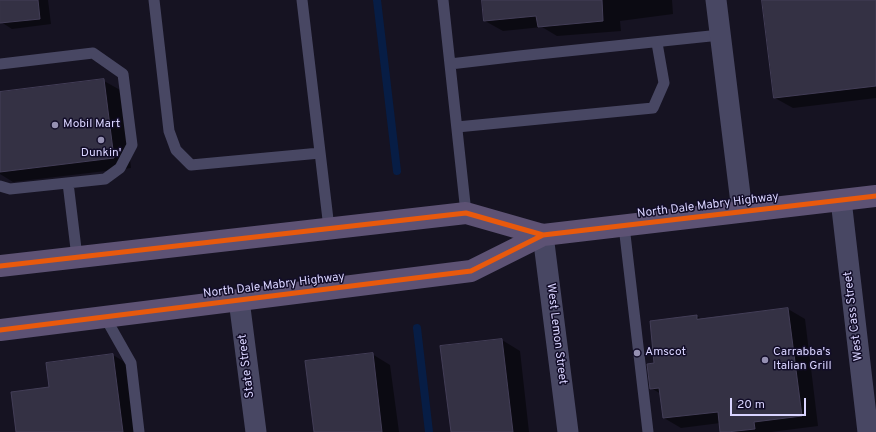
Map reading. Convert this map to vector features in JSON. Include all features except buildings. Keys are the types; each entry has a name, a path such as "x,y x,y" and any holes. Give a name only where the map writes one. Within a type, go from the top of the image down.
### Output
{"main road":[{"name":"North Dale Mabry Highway","path":"0,330 471,271 543,235 876,196"},
{"name":"North Dale Mabry Highway","path":"0,266 466,213 543,235"}],"street":[{"path":"716,0 742,212"},
{"name":"West Cass Street","path":"841,200 871,428"},
{"name":"West Lemon Street","path":"543,235 568,432"},
{"name":"State Street","path":"239,300 256,432"}],"lane":[{"path":"154,0 169,131 176,150 191,165 320,153"},
{"path":"302,0 329,228"},
{"path":"443,0 466,213"},
{"path":"450,64 657,43 720,35"},
{"path":"457,127 653,108 664,83 657,43"},
{"path":"0,64 93,53 123,74 132,144 120,168 105,179 10,188 0,186"},
{"path":"68,183 77,257"},
{"path":"624,226 648,432"},
{"path":"105,317 131,363 139,432"}],"waterway":[{"path":"377,0 397,171"},
{"path":"417,328 429,432"}],"cycle path":[{"path":"0,330 471,271 543,235 876,196"},
{"path":"0,266 466,213 543,235"}],"place":[{"name":"Mobil Mart","path":"55,125"},
{"name":"Dunkin'","path":"101,140"},
{"name":"Amscot","path":"637,353"},
{"name":"Carrabba's Italian Grill","path":"765,360"}]}
